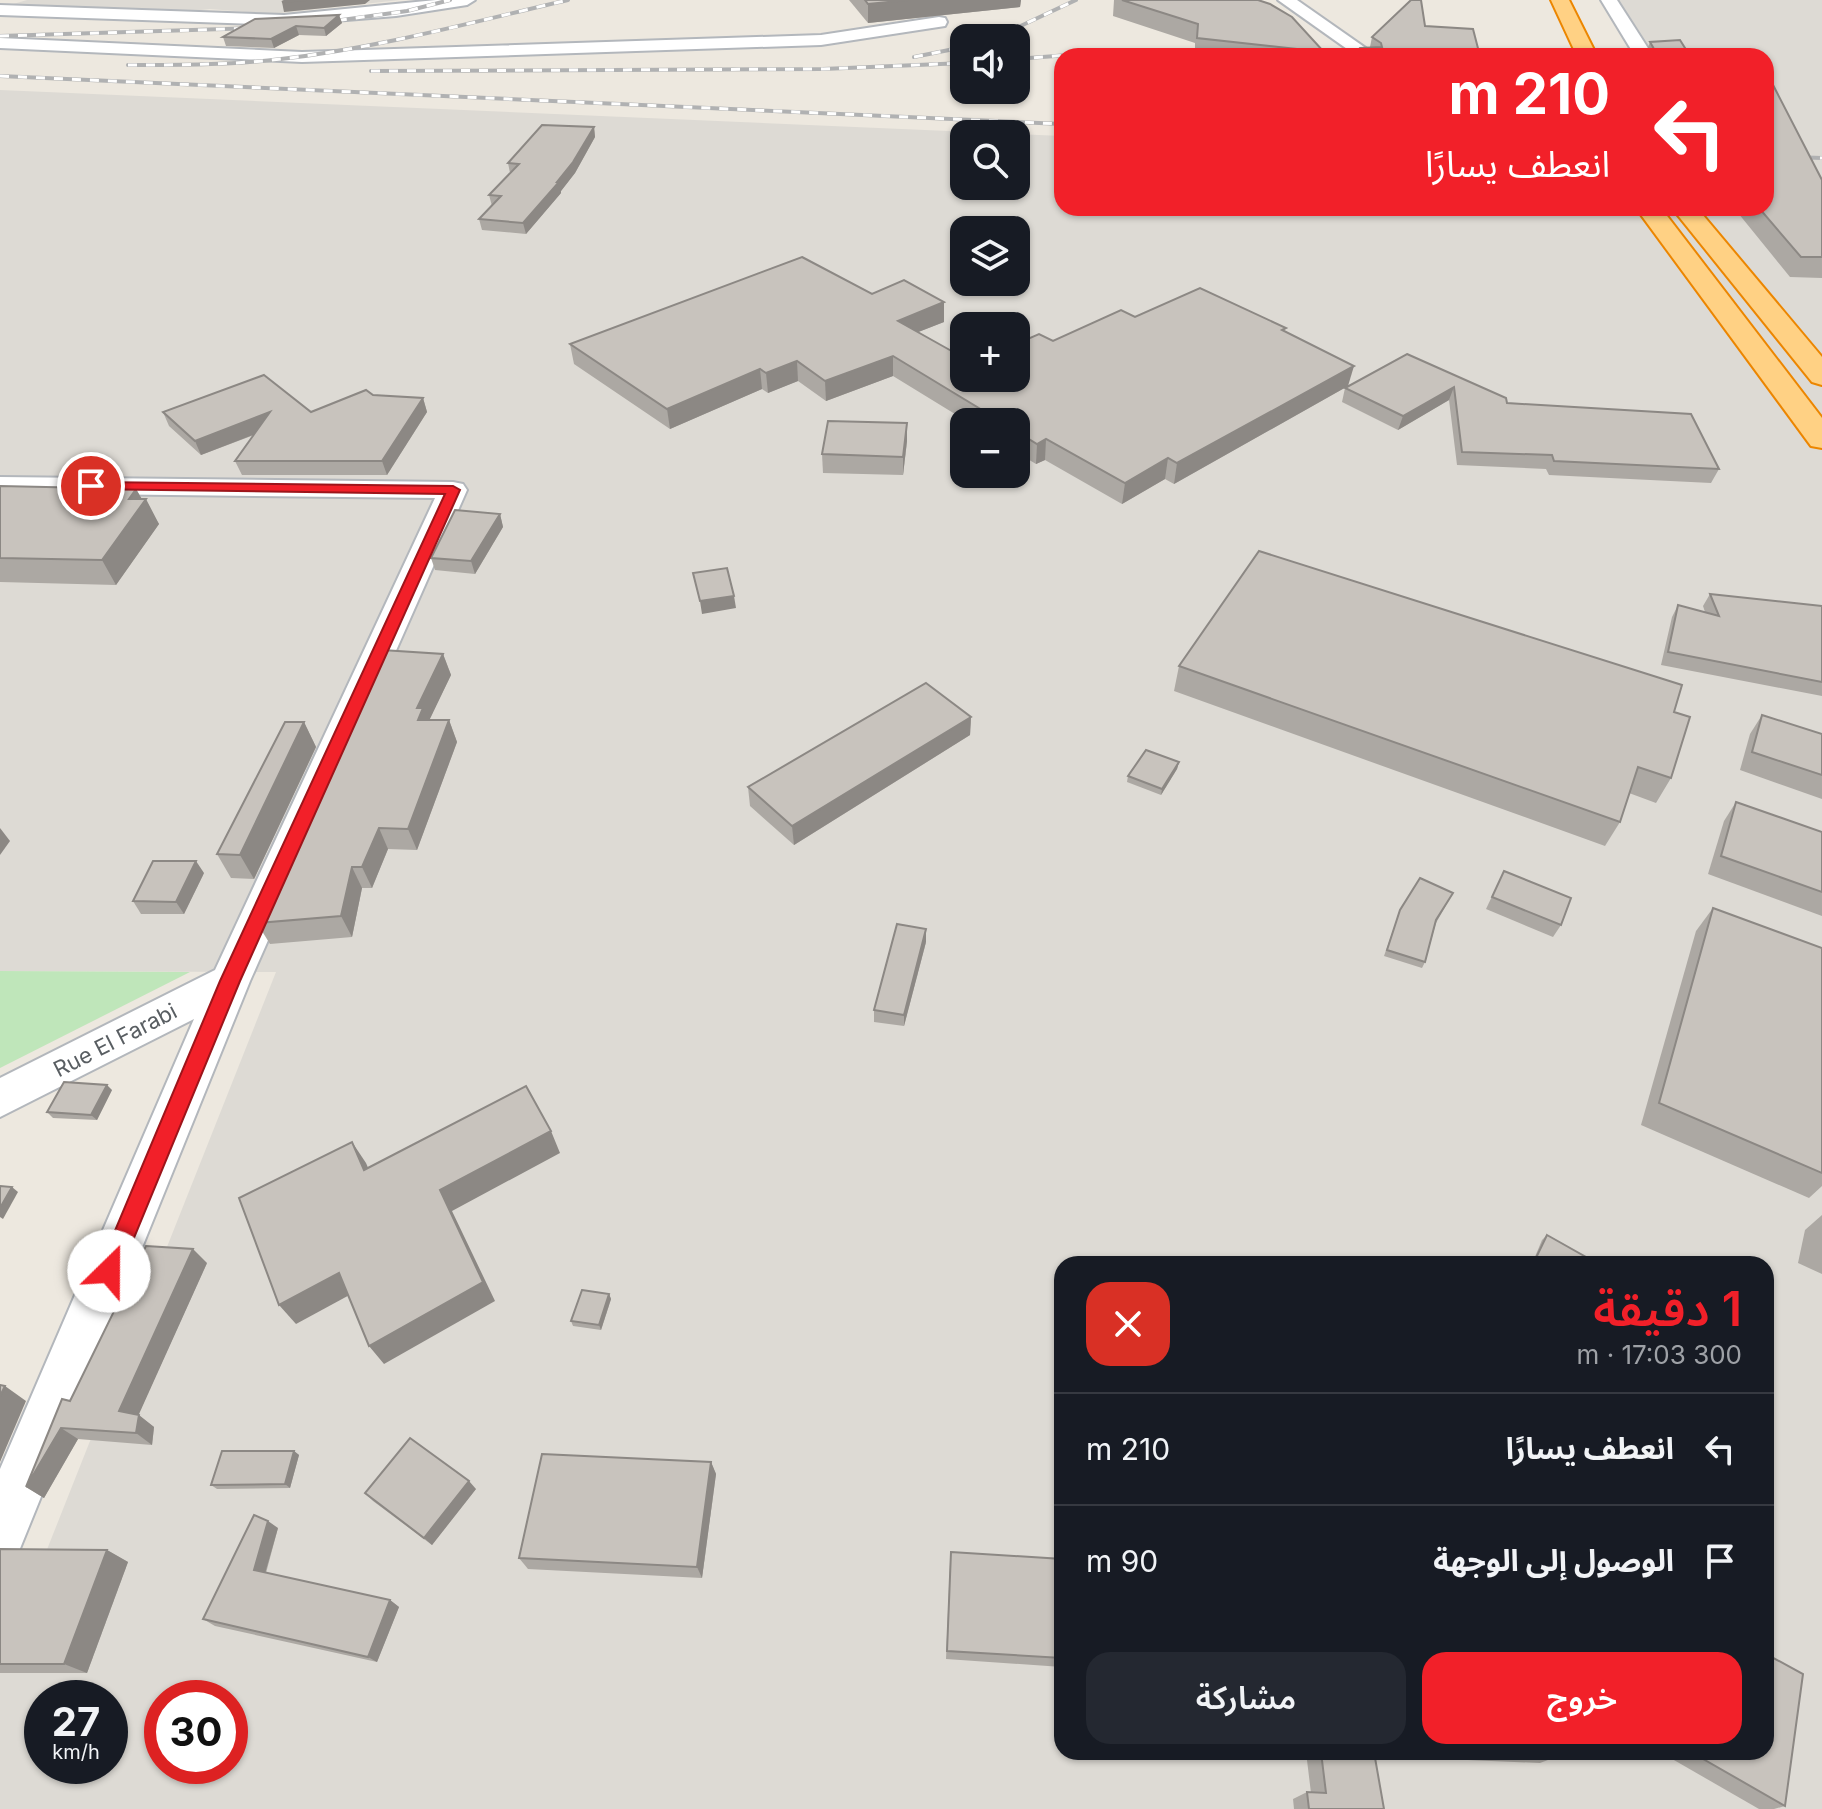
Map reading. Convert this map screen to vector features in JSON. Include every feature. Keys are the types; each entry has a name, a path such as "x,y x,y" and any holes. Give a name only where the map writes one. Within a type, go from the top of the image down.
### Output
{"highway":[{"path":"1560,0 1583,48"},
{"path":"1654,216 1822,439"},
{"path":"1691,216 1822,376"}],"street":[{"path":"0,10 284,20 396,11 467,0"},
{"path":"1286,0 1356,48"},
{"path":"1609,0 1639,48"},
{"path":"0,43 302,57 821,40 939,22"},
{"path":"0,485 453,490 230,981 0,1532"},
{"name":"Rue El Farabi","path":"0,1099 230,981"}],"shaded area":[{"path":"27,0 400,0 272,14 210,9 175,13 78,11 10,5"},
{"path":"1619,0 1822,0 1822,1809 0,1809 0,1668 276,972 0,971 0,90 950,131 950,200 1030,200 1030,135 1054,136 1054,216 1774,216 1774,48 1650,48"}],"green space":[{"path":"0,971 190,972 0,1068"}],"building":[{"path":"865,0 908,0 868,4"},
{"path":"1122,0 1258,0 1292,17 1320,48 1288,48 1197,38 1198,24"},
{"path":"1411,0 1421,0 1425,26 1473,29 1478,48 1360,48 1382,47 1372,37"},
{"path":"339,15 324,28 296,26 271,39 223,37 255,19"},
{"path":"1680,40 1685,48 1653,48 1650,42"},
{"path":"1774,87 1822,180 1822,257 1801,257 1766,216 1774,216"},
{"path":"542,125 594,127 559,182 523,223 479,219 501,196 489,195 519,164 508,163"},
{"path":"802,257 872,294 904,280 944,302 898,321 950,350 950,391 893,356 825,381 797,361 766,373 760,369 667,409 570,344"},
{"path":"1200,288 1286,328 1282,330 1354,366 1177,463 1168,458 1125,483 1046,439 1037,444 1030,440 1030,408 979,408 952,392 1030,392 1030,338 1039,334 1053,341 1121,310 1135,317"},
{"path":"1407,354 1506,398 1507,403 1691,414 1719,469 1554,461 1552,455 1462,452 1454,387 1403,416 1345,388"},
{"path":"264,375 311,412 366,390 373,395 423,398 382,461 235,461 270,412 195,441 163,412"},
{"path":"828,421 907,423 903,457 822,454"},
{"path":"0,486 136,489 129,499 146,499 102,560 0,558"},
{"path":"455,510 500,514 471,561 431,558"},
{"path":"1259,551 1682,685 1674,712 1690,717 1671,778 1638,767 1620,822 1179,666"},
{"path":"727,568 734,596 700,601 693,573"},
{"path":"1710,594 1822,606 1822,682 1668,652 1678,605 1719,616"},
{"path":"382,650 443,654 417,708 423,708 418,720 449,720 408,829 379,828 362,867 352,867 341,916 257,923"},
{"path":"926,683 971,717 792,826 748,787"},
{"path":"1762,715 1822,734 1822,775 1752,752"},
{"path":"285,722 304,722 240,855 217,854"},
{"path":"1146,750 1179,762 1162,789 1128,776"},
{"path":"1736,802 1822,832 1822,892 1721,856"},
{"path":"153,861 196,861 176,902 133,901"},
{"path":"1504,871 1571,898 1561,925 1492,897"},
{"path":"1420,878 1453,893 1436,920 1425,962 1387,950 1400,910"},
{"path":"1713,908 1822,948 1822,1173 1659,1103"},
{"path":"897,924 926,929 904,1015 874,1010"},
{"path":"64,1082 107,1085 91,1115 47,1112"},
{"path":"526,1086 551,1131 440,1190 483,1282 369,1346 339,1273 279,1305 239,1198 352,1142 364,1170"},
{"path":"0,1186 12,1187 0,1208"},
{"path":"1547,1235 1584,1256 1537,1256"},
{"path":"146,1246 193,1249 119,1411 139,1415 136,1433 61,1428 26,1487 62,1399 70,1401"},
{"path":"582,1290 609,1294 599,1325 571,1321"},
{"path":"410,1438 469,1481 424,1538 365,1493"},
{"path":"222,1451 294,1451 285,1484 211,1485"},
{"path":"542,1454 711,1462 697,1567 519,1558"},
{"path":"254,1515 268,1521 254,1570 390,1600 368,1657 203,1619"},
{"path":"0,1549 107,1550 64,1664 0,1664"},
{"path":"951,1552 1054,1558 1054,1658 947,1651"},
{"path":"1774,1658 1803,1674 1785,1806 1705,1760 1774,1760"},
{"path":"1322,1760 1375,1760 1384,1809 1309,1809 1307,1792 1326,1793"}],"railway":[{"path":"320,23 407,11 450,0"},
{"path":"128,65 243,62 317,54 425,34 568,0"},
{"path":"1025,24 1076,0"},
{"path":"0,36 260,28"},
{"path":"914,57 950,50"},
{"path":"1030,58 1054,56"},
{"path":"371,71 823,69 950,64"},
{"path":"0,76 1054,124"},
{"path":"1774,156 1822,158"}],"route":[{"path":"91,486 453,490 230,981 109,1271"}]}
